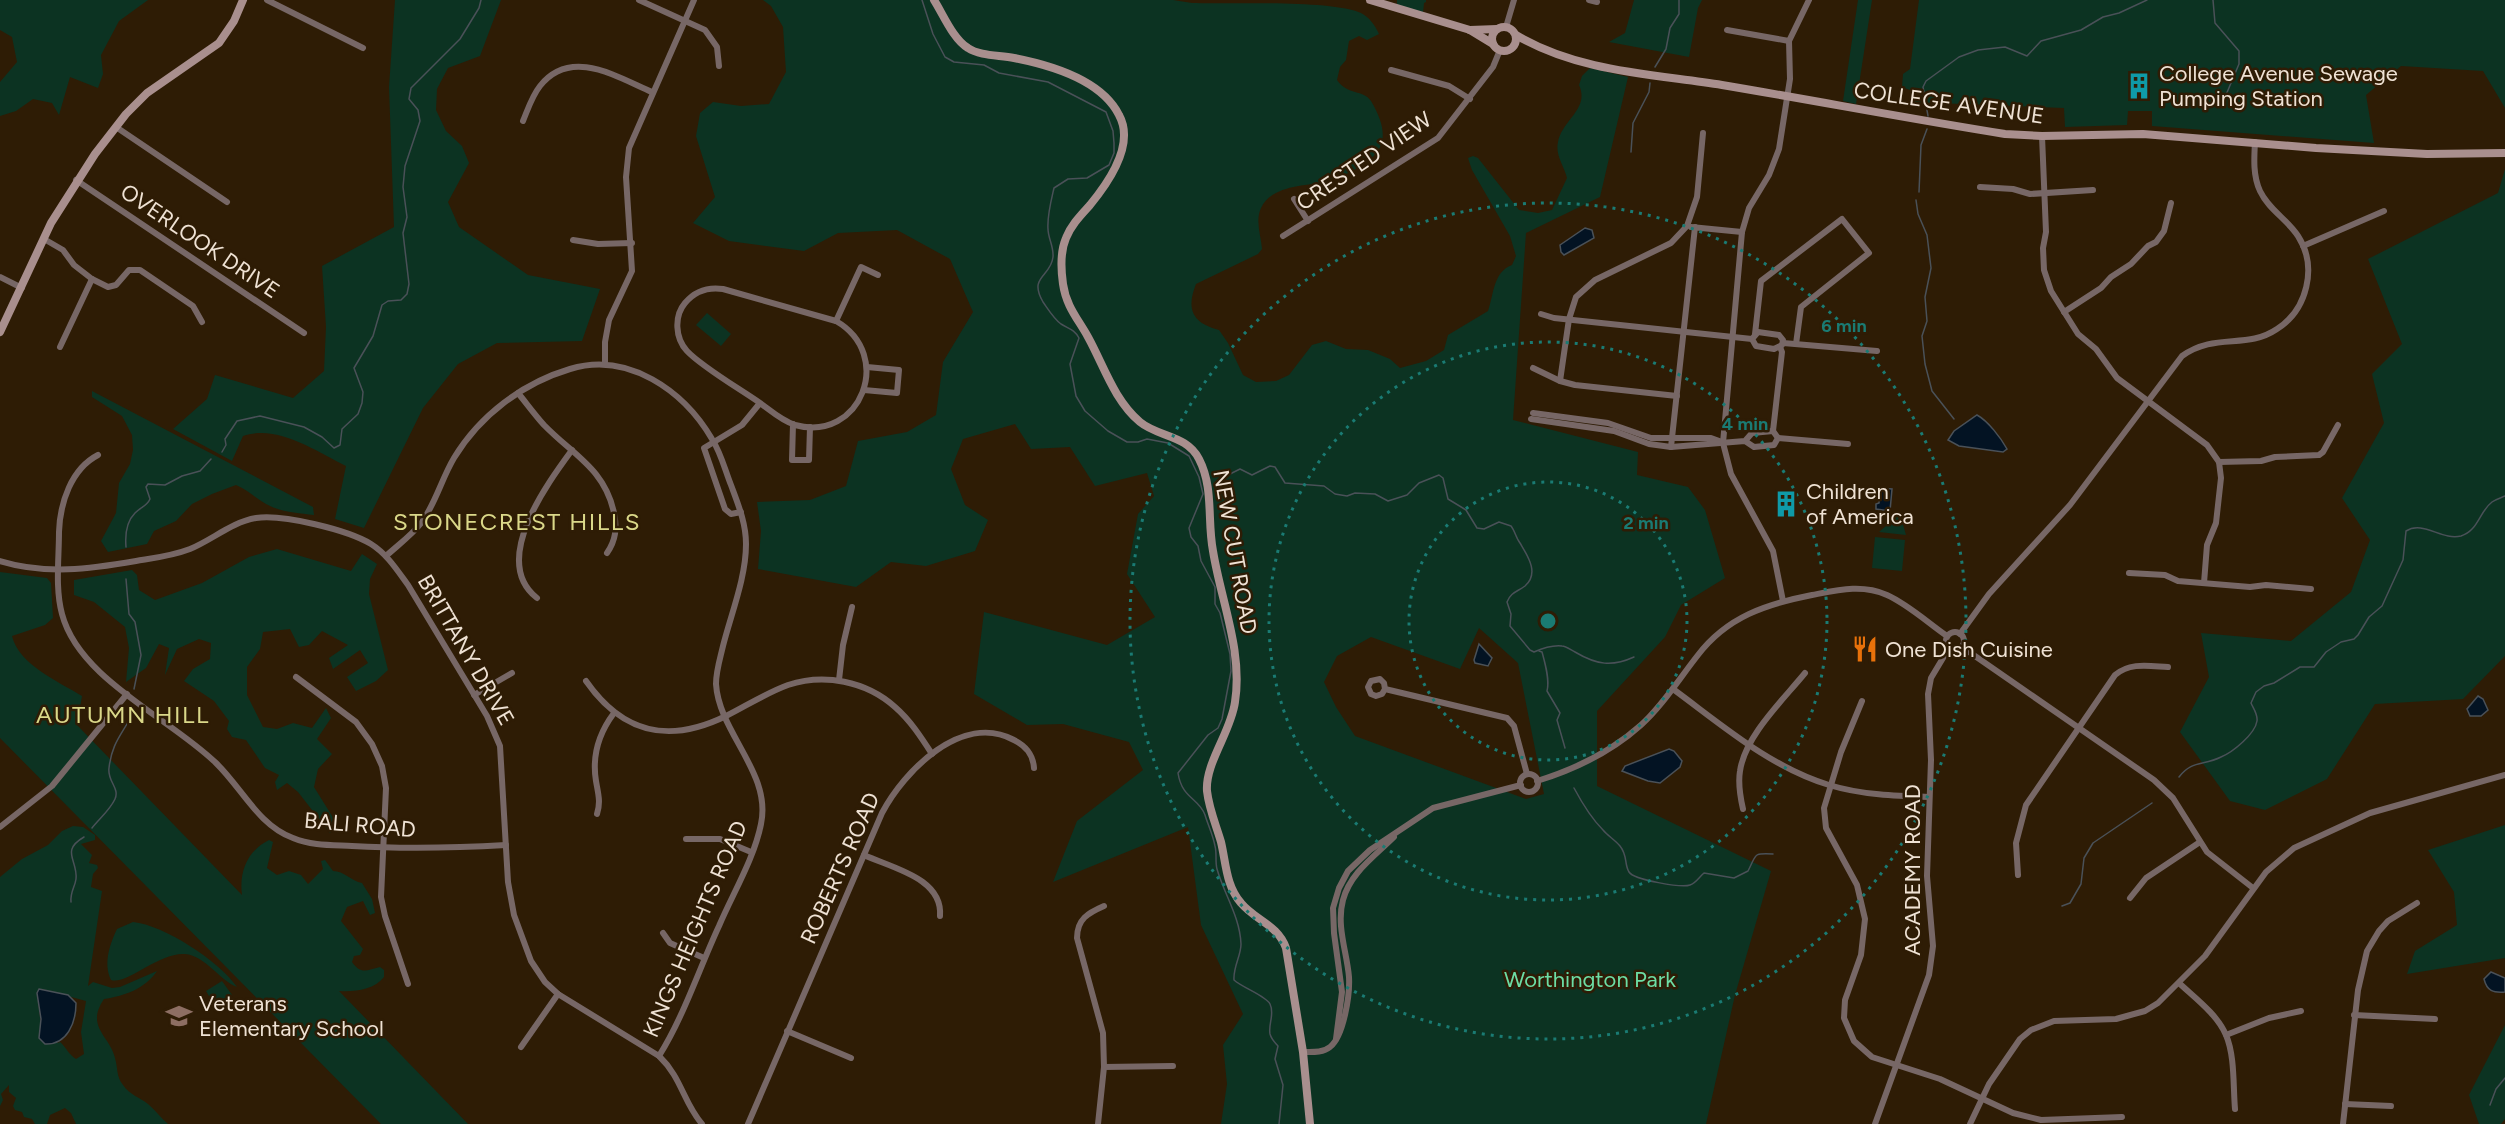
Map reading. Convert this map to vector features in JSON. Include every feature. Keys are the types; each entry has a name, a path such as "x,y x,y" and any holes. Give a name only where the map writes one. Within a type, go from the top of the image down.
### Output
{"street":[{"path":"0,332 58,209 76,180 116,127 147,93 219,43 234,21 243,0"},
{"path":"267,0 363,48"},
{"path":"639,0 705,30 711,36 719,53 719,66"},
{"path":"604,364 609,320 632,271 626,164 632,136 694,0"},
{"name":"NEW CUT ROAD","path":"934,0 966,47 981,53 1033,63 1088,83 1108,99 1118,112 1125,130 1124,145 1102,190 1067,234 1062,248 1064,292 1070,308 1130,412 1146,426 1176,438 1193,450 1199,458 1208,485 1213,551 1238,670 1231,722 1208,777 1209,804 1233,892 1243,906 1283,939 1289,960 1303,1052 1310,1124"},
{"path":"1370,0 1470,30 1486,38 1496,47"},
{"path":"1470,30 1506,27 1514,0"},
{"path":"1589,0 1597,2"},
{"path":"1783,601 1773,551 1731,474 1723,443 1742,232 1749,208 1774,163 1787,96 1790,70 1789,41 1809,0"},
{"name":"COLLEGE AVENUE","path":"1506,27 1536,47 1570,59 1620,71 1787,96 2005,134 2042,136 2143,134 2316,148 2427,154 2505,153"},
{"path":"1496,47 1493,33 1497,29"},
{"path":"1727,30 1789,41"},
{"path":"1513,48 1516,35"},
{"name":"COLLEGE AVENUE","path":"1496,47 1536,47"},
{"name":"CRESTED VIEW","path":"1283,236 1438,138 1493,67 1496,47"},
{"path":"523,120 540,87 554,74 572,67 598,68 652,92"},
{"path":"1391,70 1449,86 1470,99"},
{"path":"116,127 227,202"},
{"path":"1671,443 1691,227 1703,133"},
{"path":"2042,136 2046,232 2043,248 2044,270 2050,291 2078,334 2096,350 2117,378 2207,445 2219,462 2222,478 2216,523 2207,544 2204,583"},
{"path":"1960,634 1989,594 2070,505 2174,363 2190,350 2208,342 2258,338 2283,325 2298,309 2307,287 2307,261 2298,236 2273,210 2260,190 2254,171 2255,142"},
{"name":"OVERLOOK DRIVE","path":"76,180 304,333"},
{"path":"1980,187 2013,189 2030,194 2093,190"},
{"path":"1294,199 1308,221"},
{"path":"2064,312 2101,288 2111,277 2132,264 2148,246 2156,242 2164,231 2171,203"},
{"path":"2303,246 2384,211"},
{"path":"1796,344 1801,307 1869,253 1842,219 1761,281 1754,336 1759,347 1796,344 1878,351"},
{"path":"1560,381 1569,319 1576,297 1584,288 1595,279 1671,243 1691,227 1742,232"},
{"path":"44,239 63,250 74,266 104,286 112,286 119,282 129,270 140,270 192,306 202,322"},
{"path":"573,240 598,244 632,243"},
{"path":"836,321 861,267 878,275"},
{"path":"0,278 22,288"},
{"path":"60,347 92,279"},
{"path":"715,288 836,321 856,337 862,346 867,367 864,390 856,405 841,419 831,424 810,427 793,424 687,351 677,327 685,302 699,291 715,288"},
{"path":"1541,314 1731,337 1779,335 1782,352 1773,431 1778,438 1848,444"},
{"name":"KINGS HEIGHTS ROAD","path":"386,556 422,522 453,459 475,429 518,393 570,369 604,364 635,370 663,385 695,415 714,442 741,512 745,536 745,557 717,674 717,693 725,717 760,791 762,822 752,852 677,1023 659,1056"},
{"path":"864,390 897,393 899,370 867,367"},
{"path":"1533,368 1560,381 1677,396"},
{"path":"518,393 544,425 600,477 612,504 615,539 607,552"},
{"path":"741,512 731,514 725,509 704,452 706,446 742,425 760,403"},
{"path":"1532,416 1608,423 1638,435 1671,443 1710,438 1723,443 1745,441 1752,433 1773,431"},
{"path":"793,424 792,460 809,460 810,427"},
{"path":"2219,462 2262,461 2275,457 2319,455 2338,425"},
{"path":"1745,441 1751,447 1772,446 1778,438"},
{"path":"537,598 526,587 520,567 520,544 523,532 542,495 572,450"},
{"name":"BALI ROAD","path":"98,454 82,467 61,504 59,571 62,614 73,640 90,663 216,763 258,812 283,834 318,844 383,848 506,845"},
{"name":"BRITTANY DRIVE","path":"0,561 30,568 59,571 107,566 191,549 241,523 269,517 290,519 355,537 371,544 386,556 408,585 495,731 500,746 511,900 522,940 537,973 558,994 659,1056 676,1076 702,1124"},
{"path":"2129,573 2165,575 2178,581 2311,589"},
{"path":"1537,781 1584,764 1620,742 1652,714 1706,645 1728,625 1753,610 1783,601 1848,589 1874,591 1899,602 1947,636"},
{"path":"839,680 843,645 852,607"},
{"path":"1954,632 1960,634 1964,641 1962,647 1955,650 1949,648 1946,642 1947,636 1954,632"},
{"path":"1962,647 2147,774 2164,789 2215,860 2253,888"},
{"name":"ACADEMY ROAD","path":"1875,1124 1932,961 1933,932 1927,857 1929,685 1949,648"},
{"path":"2018,875 2016,843 2021,818 2033,792 2115,675 2121,670 2135,666 2168,667"},
{"path":"474,694 512,673"},
{"path":"1743,809 1740,773 1749,745 1805,673"},
{"path":"296,677 346,714 372,744 382,766 386,788 381,897 385,916 408,984"},
{"path":"586,681 600,700 614,713 644,728 668,732 691,729 725,717 789,685 811,680 839,680 863,687 889,702 912,725 932,754"},
{"path":"1385,689 1507,718 1514,726 1527,774"},
{"path":"1673,689 1749,745 1784,766 1830,785 1872,794 1929,797"},
{"path":"0,827 52,786 127,694"},
{"path":"1862,701 1830,785 1824,808 1826,828 1857,885 1865,919 1861,955 1845,1000 1846,1027 1854,1041 1866,1054 1940,1079 2013,1113 2041,1119 2122,1116"},
{"path":"597,814 600,802 594,770 596,758 602,734 614,713"},
{"name":"ROBERTS ROAD","path":"748,1124 864,855 891,796 908,774 932,754 969,736 987,733 1010,738 1025,747 1032,756 1034,768"},
{"path":"1527,774 1534,776 1537,781 1537,787 1531,791 1525,791 1521,785 1522,778 1527,774"},
{"path":"1970,1124 1980,1099 2010,1050 2031,1030 2054,1021 2131,1016 2158,1003 2216,943 2253,888 2274,863 2294,848 2355,819 2505,775"},
{"path":"1303,1052 1325,1050 1331,1046 1335,1038 1342,992 1333,920 1336,895 1353,864 1433,808 1521,785"},
{"path":"686,839 720,839 752,852"},
{"path":"2130,898 2146,878 2200,842"},
{"path":"864,855 929,885 938,898 940,916"},
{"path":"2343,1124 2354,1015 2362,968 2372,940 2388,921 2417,903"},
{"path":"1098,1124 1104,1067 1101,1020 1077,938 1077,931 1083,918 1104,906"},
{"path":"663,933 670,943 704,958"},
{"path":"2179,982 2213,1016 2226,1035 2235,1109"},
{"path":"520,1047 558,994"},
{"path":"2226,1035 2269,1018 2301,1011"},
{"path":"2354,1015 2413,1020 2435,1019"},
{"path":"787,1031 851,1058"},
{"path":"1104,1067 1173,1066"},
{"path":"2345,1104 2391,1106"}],"green space":[{"path":"0,0 148,0 119,21 101,55 103,74 98,88 70,77 59,115 52,103 33,99 16,111 0,116 0,82 17,62 12,37 0,30"},
{"path":"395,0 501,0 480,56 448,68 437,89 436,110 446,131 462,146 469,163 448,202 459,227 528,275 600,289 582,341 497,343 458,364 423,408 364,528 335,519 346,466 322,453 283,436 256,433 243,436 232,461 173,429 207,399 215,375 293,398 324,371 326,327 322,266 394,227 389,87"},
{"name":"Worthington Park","path":"763,0 1173,0 1192,3 1279,3 1328,6 1347,9 1367,17 1379,34 1367,40 1359,36 1349,41 1346,60 1340,67 1337,80 1341,85 1368,97 1371,101 1383,134 1378,150 1363,165 1336,179 1290,188 1266,200 1259,213 1258,223 1262,249 1258,254 1196,284 1193,293 1192,308 1197,319 1219,330 1228,343 1243,375 1256,382 1276,381 1289,375 1312,345 1326,341 1346,349 1368,350 1390,359 1400,368 1426,361 1444,350 1448,335 1488,311 1498,278 1506,268 1512,265 1516,256 1510,236 1472,170 1468,158 1473,156 1478,158 1519,210 1538,213 1552,210 1567,178 1559,156 1558,142 1581,101 1579,85 1582,76 1590,68 1628,77 1600,197 1526,233 1513,420 1638,452 1637,475 1688,487 1705,510 1725,578 1681,605 1665,637 1597,711 1597,786 1771,871 1735,995 1706,1124 1221,1124 1227,1084 1223,1045 1243,1014 1201,925 1188,827 1053,882 1077,821 1143,770 1129,742 1063,724 1027,725 974,694 984,612 1107,645 1155,617 1127,574 1138,514 1154,496 1147,473 1095,486 1070,447 1031,449 1015,424 963,439 951,469 965,505 988,520 975,551 926,566 891,562 856,587 758,569 761,531 757,502 810,500 846,486 858,441 907,432 936,415 943,362 973,312 950,259 897,230 838,233 804,251 729,241 693,223 715,197 696,136 700,113 713,102 741,106 769,104 786,72 783,27 771,6","holes":["1479,628 1518,663 1544,794 1526,799 1355,736 1336,707 1324,682 1337,656 1371,637 1460,669"]},
{"path":"1397,0 1426,0 1423,13 1397,5"},
{"path":"1634,0 1702,0 1698,8 1689,57 1609,42 1625,33"},
{"path":"1858,0 1872,0 1856,104 1843,101"},
{"path":"1919,0 2505,0 2505,108 2483,71 2401,66 2366,95 2374,143 2152,126 2152,111 2128,111 2127,125 2065,127 2064,108 1910,102 1910,90 1902,87 1903,74 1910,69"},
{"path":"2505,169 2505,656 2463,699 2375,704 2327,779 2265,810 2230,801 2180,732 2209,677 2201,633 2291,641 2351,592 2370,540 2342,498 2384,423 2372,374 2402,344 2368,259 2498,193"},
{"path":"707,313 731,334 721,346 696,325"},
{"path":"92,391 313,507 314,515 271,507 236,485 192,504 176,521 154,531 147,544 108,552 101,541 116,513 119,483 130,464 133,450 132,435 122,416 92,397"},
{"path":"1900,514 1906,535 1879,532"},
{"path":"1875,537 1905,540 1902,571 1872,568"},
{"path":"277,549 351,571 362,554 377,564 370,579 369,594 388,670 376,681 356,691 347,677 368,663 360,650 333,669 329,658 348,645 322,631 309,645 299,647 290,629 263,632 260,649 247,667 247,695 263,727 277,729 293,723 312,728 326,708 331,718 317,739 332,754 318,769 314,787 337,824 330,833 298,792 287,783 277,790 275,782 279,775 265,768 246,740 232,737 227,729 229,721 214,701 184,681 193,669 210,659 211,643 199,639 177,649 165,675 169,648 159,644 146,668 126,682 129,648 125,627 94,602 74,595 74,580 132,570 137,575 139,590 155,600 202,583 249,557"},
{"path":"0,572 47,578 51,583 53,618 45,625 12,636 16,646 31,664 82,696 77,725 242,895 243,870 246,863 255,850 269,840 273,842 267,868 277,875 289,871 301,875 308,884 323,869 321,861 325,860 333,871 362,883 372,899 375,913 370,915 363,901 347,907 341,921 363,949 360,955 354,956 352,962 355,966 361,970 380,967 384,970 384,977 369,987 339,991 468,1124 381,1124 0,738"},
{"path":"2505,825 2505,958 2407,974 2415,951 2457,925 2454,892 2428,850"},
{"path":"73,826 83,827 95,835 95,840 81,844 92,855 89,863 97,865 98,868 93,874 91,887 102,891 88,986 93,982 112,988 120,987 157,971 146,983 134,991 104,999 97,1017 100,1031 112,1050 121,1082 168,1124 76,1124 71,1113 65,1108 50,1115 47,1124 35,1124 32,1119 24,1117 22,1112 15,1110 13,1106 16,1098 9,1092 9,1085 1,1094 3,1100 0,1106 0,877 22,859 48,845 62,831","holes":["42,989 86,1001 81,1032 84,1054 76,1059 41,1025 37,993"]},
{"path":"133,922 160,930 190,946 218,966 237,987 230,984 206,963 185,954 165,958 126,978 111,980 108,954 112,941 117,929"},
{"path":"222,981 232,995 215,1006 206,991"},
{"path":"2505,1025 2505,1119 2501,1124 2479,1124 2469,1095"}],"water":[{"path":"1585,228 1592,230 1594,238 1564,255 1560,245"},
{"path":"1977,415 1994,430 2007,449 2003,452 1959,446 1948,440 1954,431"},
{"path":"1880,488 1892,489 1890,511 1876,509 1876,504 1879,503"},
{"path":"1479,644 1492,658 1488,666 1475,663"},
{"path":"2478,696 2483,699 2488,710 2481,716 2470,716 2467,709"},
{"path":"1669,749 1674,751 1682,761 1680,767 1660,783 1622,771 1625,766"},
{"path":"2491,972 2505,978 2505,992 2489,989 2484,979"},
{"path":"39,989 68,995 76,1003 69,1031 59,1041 53,1043 45,1044 39,1038 41,1019 37,993"}],"waterway":[{"path":"222,452 226,445 225,439 237,421 260,416 304,427 322,437 334,448 340,445 342,429 358,414 363,392 354,368 373,336 382,305 388,301 401,300 407,294 409,284 403,233 407,217 403,187 405,166 420,121 418,110 409,99 411,88 460,39 479,8 481,0"},
{"path":"922,0 933,34 945,57 954,62 984,65 999,73 1048,82 1106,112 1113,131 1114,153 1109,165 1087,178 1068,179 1054,188 1048,224 1053,257 1039,282 1039,293 1056,319 1079,338 1070,364 1076,396 1085,411 1108,431 1127,442 1147,439 1168,443 1189,456 1199,477 1203,494 1189,528 1191,537 1198,546 1201,561 1215,587 1215,604 1220,613 1230,654 1231,671 1222,719 1218,728 1208,735 1178,773 1183,788 1205,815 1216,849 1217,869 1238,924 1241,944 1234,980 1270,1004 1272,1015 1270,1034 1278,1046 1275,1059 1283,1085 1279,1124"},
{"path":"1655,67 1666,49 1670,28 1679,14 1679,0"},
{"path":"1928,116 1923,87 1926,81 1959,57 1978,50 2005,47 2027,56 2041,41 2081,30 2103,17 2119,13 2147,0"},
{"path":"2213,0 2215,23 2239,51 2239,64 2223,102"},
{"path":"1631,152 1633,123 1649,92 1650,83"},
{"path":"1919,192 1921,145 1927,129"},
{"path":"1916,200 1918,214 1927,235 1931,268 1925,297 1927,321 1922,336 1925,364 1932,391 1954,419"},
{"path":"126,547 126,533 130,520 150,499 146,487 148,484 165,485 182,476 200,471 211,459"},
{"path":"1214,475 1228,475 1240,469 1252,475 1270,466 1275,467 1285,483 1324,486 1335,494 1347,496 1355,493 1375,494 1388,501 1407,495 1419,483 1439,475 1443,478 1448,499 1466,510 1477,528 1484,529 1499,522 1511,526 1526,553 1531,564 1532,575 1525,586 1512,594 1507,602 1511,614 1510,626 1530,650 1534,652 1551,646 1564,646 1590,660 1604,663 1619,662 1634,657"},
{"path":"2179,777 2193,766 2226,755 2248,737 2257,721 2251,703 2256,692 2300,667 2314,667 2326,652 2358,635 2369,617 2382,606 2403,560 2406,531 2419,528 2454,537 2467,534 2488,506 2505,496"},
{"path":"126,579 129,614 135,622 141,655 134,689"},
{"path":"1539,651 1542,652 1547,672 1547,691 1560,713 1557,720 1565,748"},
{"path":"92,828 115,799 116,791 109,773 110,759 133,713"},
{"path":"1574,788 1595,820 1622,850 1629,872 1640,878 1685,886 1694,883 1704,873 1734,878 1748,871 1758,854 1773,854"},
{"path":"2062,906 2070,903 2081,884 2084,858 2093,843 2152,803"},
{"path":"71,902 76,879 71,851 84,837"},
{"path":"2490,1105 2496,1089 2505,1078"}],"place":[{"name":"College Avenue Sewage Pumping Station","path":"2139,86"},
{"name":"Children of America","path":"1786,504"},
{"name":"One Dish Cuisine","path":"1865,649"},
{"name":"Veterans Elementary School","path":"179,1016"}],"district":[{"name":"STONECREST HILLS","path":"517,521"},
{"name":"AUTUMN HILL","path":"123,714"}]}
